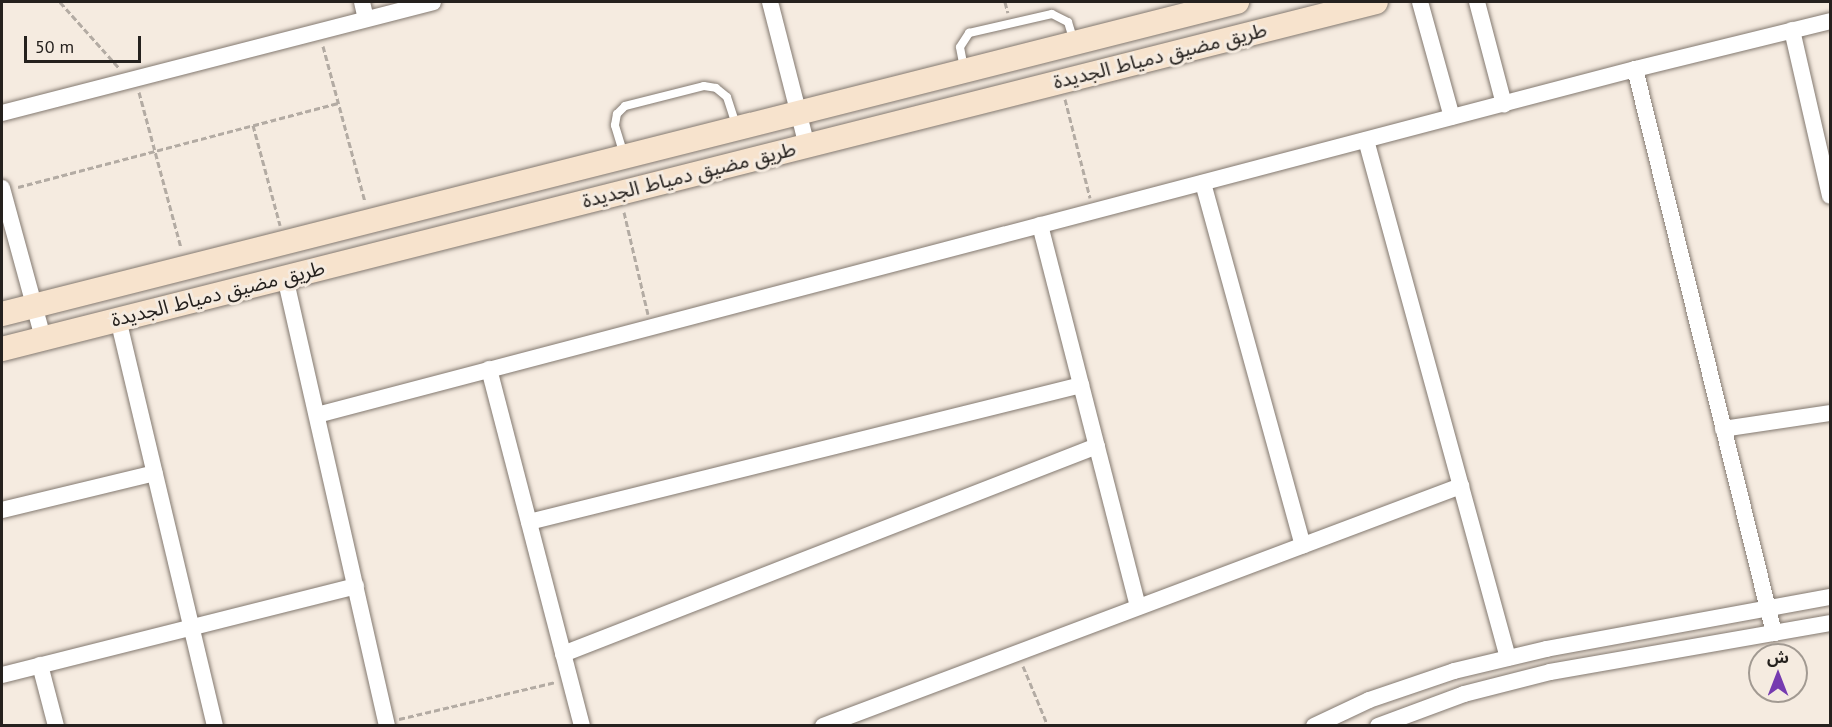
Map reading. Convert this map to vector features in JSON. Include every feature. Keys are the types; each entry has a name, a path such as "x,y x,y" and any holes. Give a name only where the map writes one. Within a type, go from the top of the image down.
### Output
{"street":[{"path":"362,2 366,19"},
{"path":"2,113 433,2"},
{"path":"770,2 807,146"},
{"name":"طريق مضيق دمياط الجديدة","path":"2,314 1237,2"},
{"name":"طريق مضيق دمياط الجديدة","path":"2,349 1376,2"},
{"path":"1420,2 1452,117"},
{"path":"1477,2 1504,104"},
{"path":"316,415 1635,69 1830,21"},
{"path":"1792,30 1830,196"},
{"path":"1635,69 1774,633"},
{"path":"1366,140 1508,658"},
{"path":"1203,183 1303,545"},
{"path":"2,190 43,338"},
{"path":"1040,225 1138,607"},
{"path":"285,277 387,724"},
{"path":"118,319 215,726"},
{"path":"489,369 582,726"},
{"path":"529,522 1081,385"},
{"path":"1723,429 1830,413"},
{"path":"563,654 1097,446"},
{"path":"2,510 155,473"},
{"path":"823,726 1461,486"},
{"path":"2,675 356,586"},
{"path":"1314,726 1369,700 1454,671 1508,658 1830,597"},
{"path":"1378,726 1464,694 1551,672 1830,623"},
{"path":"40,665 56,726"}],"lane":[{"path":"965,70 960,47 969,33 1058,15 1068,22 1074,43"},
{"path":"624,157 615,125 618,114 625,106 704,86 710,87 727,97 737,128"}],"path":[{"path":"60,2 133,79 186,267"},
{"path":"319,31 370,221"},
{"path":"1061,81 1094,211"},
{"path":"2,190 338,103"},
{"path":"253,125 285,242"},
{"path":"619,193 651,327"},
{"path":"1017,652 1048,726"},
{"path":"387,724 570,678"}]}
